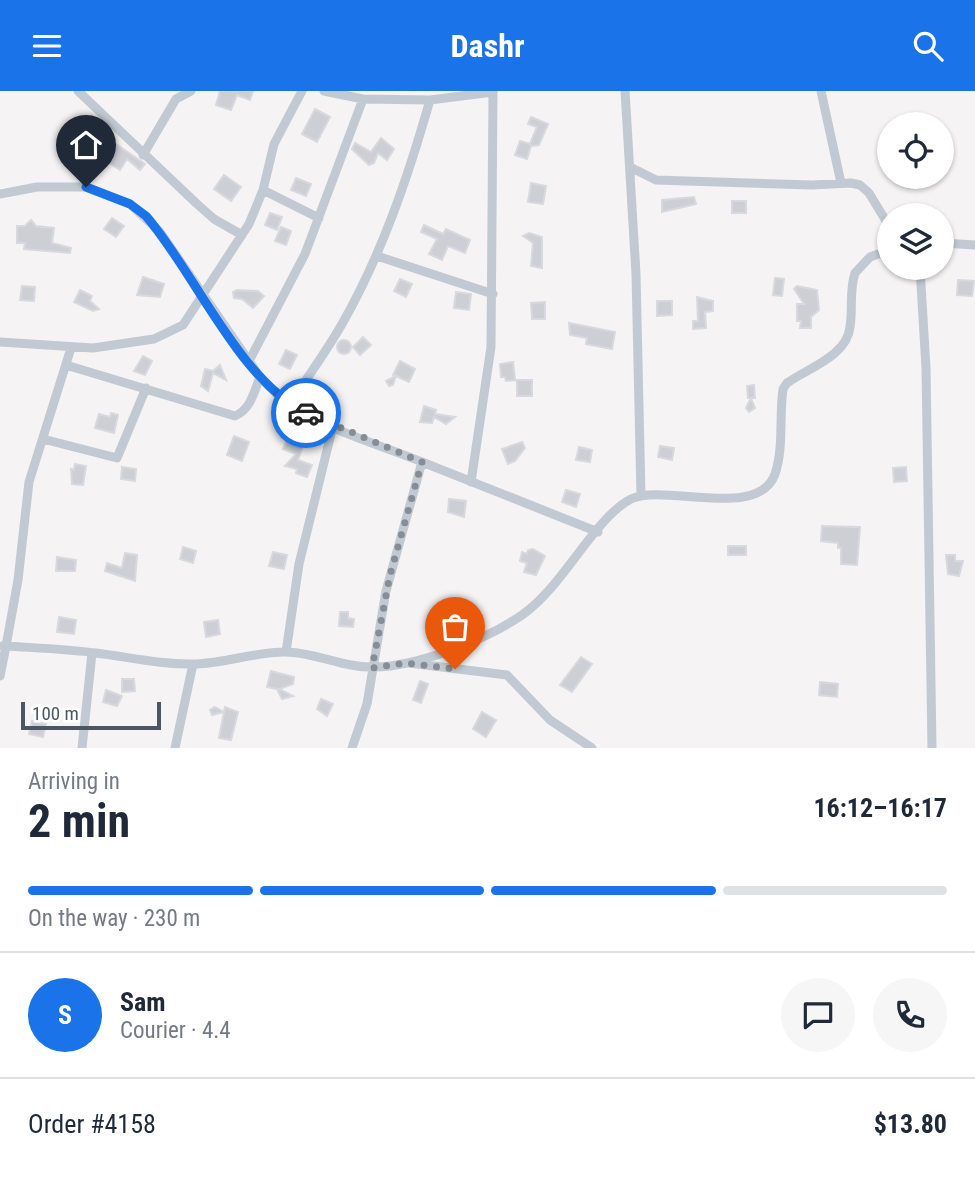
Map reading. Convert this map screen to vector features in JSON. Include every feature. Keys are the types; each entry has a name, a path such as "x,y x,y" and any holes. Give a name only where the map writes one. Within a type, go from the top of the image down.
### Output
{"street":[{"path":"78,91 214,219 242,235"},
{"path":"143,155 176,99 191,91"},
{"path":"0,342 71,348 131,343 170,333 183,325 242,235 264,190 274,144 302,91"},
{"path":"324,91 363,99 430,100 493,92 493,295 487,385 471,482"},
{"path":"625,91 640,380 641,496"},
{"path":"821,91 841,183"},
{"path":"249,361 298,270 363,99"},
{"path":"289,405 342,323 377,256 405,183 430,100"},
{"path":"630,167 656,180 860,185 877,204"},
{"path":"0,194 37,187 86,187 130,204 160,232 260,377 289,405 333,426 598,532"},
{"path":"264,190 319,218"},
{"path":"954,243 975,244"},
{"path":"3,646 193,664 286,652 372,668 406,663 449,650 523,615 559,579 623,505 641,496 724,498 753,493 769,484 777,467 783,389 787,383 827,358 847,340 855,273 870,257 877,254"},
{"path":"377,256 493,295"},
{"path":"921,280 926,368 932,748"},
{"path":"0,676 3,646 18,580 28,489 71,348"},
{"path":"66,365 235,416 249,405 260,377"},
{"path":"43,439 117,458 146,388"},
{"path":"286,652 299,563 333,426"},
{"path":"352,748 367,703 394,558 422,462"},
{"path":"82,748 92,653"},
{"path":"406,663 507,675 550,720 592,748"},
{"path":"175,748 193,664"}],"building":[{"path":"220,91 253,91 250,100 237,95 231,110 216,105"},
{"path":"315,109 330,117 317,142 302,134"},
{"path":"531,117 548,124 539,145 531,146 527,159 515,155 520,141 530,144 537,127 528,124"},
{"path":"381,138 394,149 387,160 378,153 374,163 369,165 352,149 355,143 371,152"},
{"path":"116,144 145,164 140,170 127,159 120,170 107,162"},
{"path":"224,175 241,187 231,201 214,189"},
{"path":"296,178 311,184 306,196 291,190"},
{"path":"531,183 546,186 543,204 528,202"},
{"path":"694,197 696,204 662,212 662,200"},
{"path":"732,201 746,201 746,213 732,213"},
{"path":"270,213 282,217 277,230 265,225"},
{"path":"112,218 124,226 116,237 104,229"},
{"path":"31,220 36,226 54,228 52,243 71,248 70,253 24,249 25,243 17,243 17,226 25,226"},
{"path":"424,225 443,234 446,229 470,240 465,253 448,246 442,260 429,254 437,239 421,232"},
{"path":"281,227 291,231 286,245 275,241"},
{"path":"529,233 542,237 542,268 531,266 533,243 523,236"},
{"path":"143,277 164,284 160,297 137,295"},
{"path":"775,278 784,279 782,296 773,295"},
{"path":"400,279 412,284 406,297 394,291"},
{"path":"958,280 974,281 972,296 957,295"},
{"path":"22,286 35,287 34,301 20,300"},
{"path":"797,286 817,290 819,310 811,317 811,328 800,328 801,321 797,321 797,304 804,304 794,289"},
{"path":"80,290 92,296 90,301 99,309 93,311 74,302"},
{"path":"258,291 264,296 253,308 242,299 234,298 233,292"},
{"path":"456,292 471,294 469,310 454,308"},
{"path":"697,297 713,301 713,311 705,312 706,328 693,329 693,321 698,321"},
{"path":"657,301 672,301 672,315 657,316"},
{"path":"545,302 545,319 532,319 531,303"},
{"path":"569,323 615,332 612,349 586,344 587,338 570,335"},
{"path":"363,337 371,345 360,355 353,347"},
{"path":"344,340 349,342 349,352 344,354 339,352 337,347 339,342"},
{"path":"286,350 297,355 290,369 279,364"},
{"path":"143,356 152,361 145,375 134,371"},
{"path":"400,361 415,369 409,382 393,375"},
{"path":"513,362 515,380 506,381 505,377 501,377 500,364"},
{"path":"220,365 226,380 213,373 208,391 201,386 205,369 213,371"},
{"path":"396,376 393,385 389,386 386,381"},
{"path":"517,380 532,380 532,396 517,396"},
{"path":"754,385 755,398 748,398 747,386"},
{"path":"751,398 755,408 749,412 746,408"},
{"path":"424,406 436,410 435,414 455,417 446,424 434,417 432,423 420,422"},
{"path":"111,413 118,415 114,433 95,428 99,414 110,417"},
{"path":"234,436 249,442 242,461 227,455"},
{"path":"288,437 304,443 298,460 312,465 307,477 296,473 297,469 285,466 296,454 283,449"},
{"path":"522,442 525,448 515,461 508,464 502,449"},
{"path":"660,446 674,448 672,460 658,457"},
{"path":"579,447 592,450 590,462 576,460"},
{"path":"75,464 86,466 83,485 72,484 71,469 74,470"},
{"path":"122,467 136,469 135,481 121,479"},
{"path":"906,467 907,481 894,482 893,468"},
{"path":"566,490 580,494 576,507 562,502"},
{"path":"449,499 466,501 464,517 448,512"},
{"path":"822,526 860,527 857,565 841,564 841,548 838,548 838,543 821,541"},
{"path":"728,546 746,546 746,555 728,555"},
{"path":"183,547 196,551 193,563 180,559"},
{"path":"533,549 545,556 536,575 524,572 527,563 520,561 522,552 527,554 528,550"},
{"path":"273,552 287,555 284,569 269,566"},
{"path":"125,553 137,555 135,581 105,571 107,563 122,568"},
{"path":"946,555 955,555 955,561 963,561 959,576 948,574"},
{"path":"57,557 76,560 75,571 56,571"},
{"path":"340,612 348,612 348,618 354,619 353,627 339,626"},
{"path":"59,617 76,620 74,634 57,632"},
{"path":"218,620 220,634 206,637 204,622"},
{"path":"581,657 592,664 572,692 560,685"},
{"path":"271,671 294,677 293,684 279,689 293,696 282,699 277,689 267,687"},
{"path":"122,679 134,679 135,691 122,692"},
{"path":"420,681 428,684 421,703 413,700"},
{"path":"820,682 838,684 837,697 819,695"},
{"path":"106,690 122,696 117,706 103,702"},
{"path":"321,699 333,704 327,716 317,709"},
{"path":"215,707 224,712 212,715 210,710"},
{"path":"225,707 238,712 231,740 219,738"},
{"path":"482,712 496,720 486,737 473,729"},
{"path":"32,721 46,724 43,737 29,734"}],"way so far":[{"path":"306,413 422,462 394,558 372,668 406,663 455,669"}],"route":[{"path":"86,187 130,204 146,216 160,232 260,377 289,405 306,413"}]}
